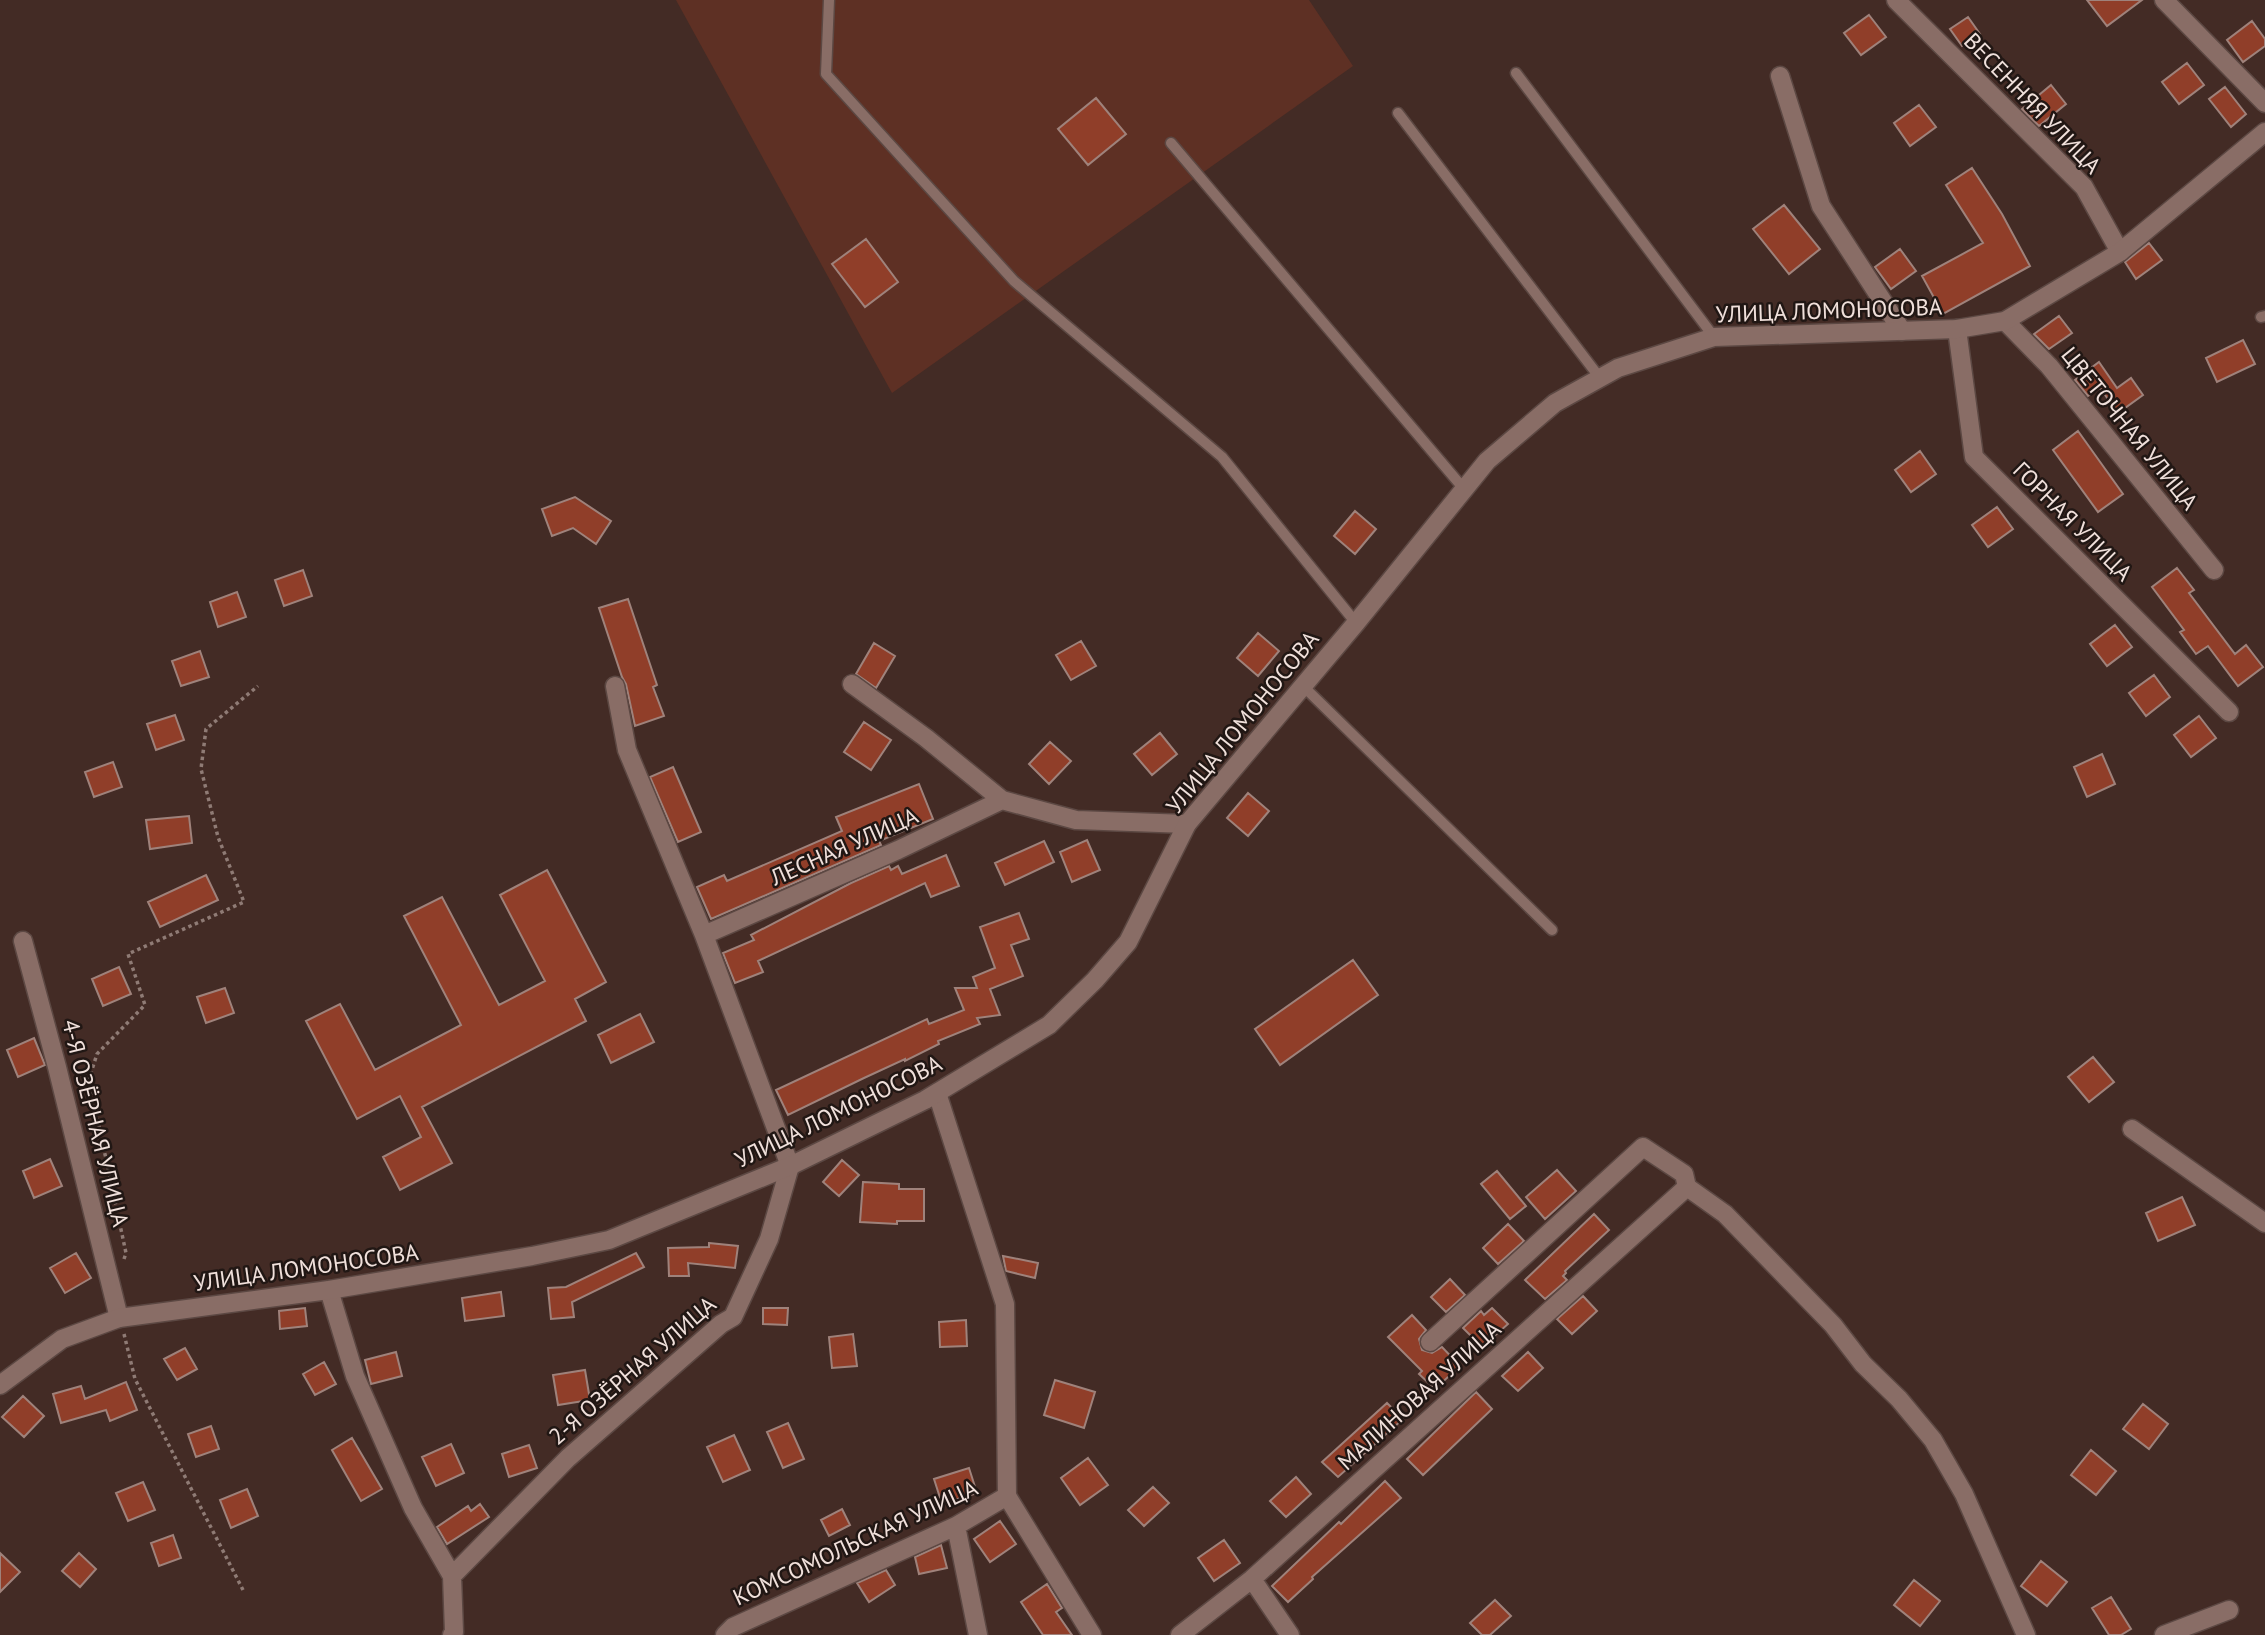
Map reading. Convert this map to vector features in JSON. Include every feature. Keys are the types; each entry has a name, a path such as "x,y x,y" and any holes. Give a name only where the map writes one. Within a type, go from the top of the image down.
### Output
{"street":[{"name":"ВЕСЕННЯЯ УЛИЦА","path":"1896,0 2084,187 2120,252"},
{"path":"2164,0 2265,103"},
{"path":"1780,76 1821,206 1902,331"},
{"name":"УЛИЦА ЛОМОНОСОВА","path":"2,1380 62,1339 119,1318 329,1290 532,1256 609,1240 790,1166 937,1093 1049,1025 1095,980 1128,942 1187,824 1488,461 1555,403 1618,368 1714,337 1957,329 2005,321 2120,252 2265,132"},
{"name":"ЦВЕТОЧНАЯ УЛИЦА","path":"2005,321 2049,366 2214,569"},
{"name":"ГОРНАЯ УЛИЦА","path":"1957,329 1974,457 2229,712"},
{"path":"852,684 926,738 1002,800 1076,820 1187,824"},
{"path":"615,686 626,750 704,935 790,1166"},
{"name":"ЛЕСНАЯ УЛИЦА","path":"704,935 898,850 1002,800"},
{"name":"4-Я ОЗЁРНАЯ УЛИЦА","path":"23,941 119,1318"},
{"path":"937,1093 1005,1304 1007,1496 1091,1635"},
{"path":"2132,1129 2265,1223"},
{"path":"1430,1342 1643,1147 1684,1174 1687,1187 1725,1214 1833,1325 1863,1364 1899,1399 1933,1440 1964,1494 2026,1635"},
{"name":"2-Я ОЗЁРНАЯ УЛИЦА","path":"452,1576 568,1458 721,1324 733,1317 769,1239 790,1166"},
{"name":"МАЛИНОВАЯ УЛИЦА","path":"1180,1635 1252,1579 1687,1187"},
{"path":"329,1290 359,1385 413,1508 452,1576 452,1635"},
{"name":"КОМСОМОЛЬСКАЯ УЛИЦА","path":"725,1635 733,1626 956,1525 1007,1496"},
{"path":"956,1525 978,1635"},
{"path":"1252,1579 1290,1635"},
{"path":"2164,1635 2228,1610"}],"lane":[{"path":"830,0 826,74 1014,281 1222,457 1356,623"},
{"path":"1516,73 1714,337"},
{"path":"1398,113 1600,378"},
{"path":"1171,143 1464,489"},
{"path":"1302,685 1552,930"}],"path":[{"path":"113,1291 126,1253 89,1079 97,1054 145,1005 128,954 244,902 218,837 201,769 206,729 258,686"},
{"path":"119,1318 135,1379 243,1590"}],"shaded area":[{"path":"676,0 1309,0 1353,66 892,393"}],"building":[{"path":"2087,0 2142,0 2107,26"},
{"path":"1869,15 1886,37 1861,55 1844,33"},
{"path":"1968,17 1980,34 1962,46 1950,29"},
{"path":"2252,21 2265,39 2265,46 2243,62 2227,40"},
{"path":"2187,63 2204,85 2179,104 2162,82"},
{"path":"2051,85 2066,104 2039,126 2022,109"},
{"path":"2225,87 2246,114 2231,127 2209,99"},
{"path":"1096,98 1126,134 1088,165 1058,129"},
{"path":"1919,105 1936,127 1910,146 1894,123"},
{"path":"1972,168 2002,214 2030,266 1943,314 1922,276 1983,243 1946,185"},
{"path":"1784,205 1820,249 1789,274 1753,229"},
{"path":"866,239 898,282 865,307 832,264"},
{"path":"2149,243 2162,260 2136,279 2125,262"},
{"path":"1900,249 1916,271 1891,289 1875,267"},
{"path":"2059,316 2072,333 2049,349 2034,334"},
{"path":"2243,340 2255,364 2217,382 2206,358"},
{"path":"2099,362 2117,388 2131,378 2143,395 2118,413 2100,388 2088,396 2075,380"},
{"path":"2078,431 2123,494 2098,512 2053,450"},
{"path":"1920,451 1936,474 1911,492 1895,470"},
{"path":"575,497 611,521 596,544 573,528 552,536 542,509"},
{"path":"1997,507 2013,529 1988,547 1972,525"},
{"path":"1355,511 1376,529 1355,554 1334,536"},
{"path":"2177,568 2194,590 2189,593 2235,654 2246,645 2263,667 2238,686 2208,646 2196,654 2180,632 2184,630 2152,587"},
{"path":"303,570 312,596 284,606 275,580"},
{"path":"237,592 246,617 218,627 210,602"},
{"path":"628,599 657,685 653,687 664,716 635,726 626,684 599,608"},
{"path":"2115,625 2132,647 2107,666 2090,644"},
{"path":"1258,633 1279,651 1258,676 1237,658"},
{"path":"1081,641 1096,666 1071,680 1056,655"},
{"path":"874,643 895,656 876,688 856,674"},
{"path":"200,651 209,677 181,686 172,661"},
{"path":"2154,675 2170,697 2146,716 2129,693"},
{"path":"175,715 184,740 156,750 147,724"},
{"path":"2199,716 2216,738 2191,757 2174,735"},
{"path":"864,722 891,740 871,770 844,752"},
{"path":"1160,733 1177,754 1152,775 1134,754"},
{"path":"1050,742 1071,761 1049,784 1029,764"},
{"path":"2102,754 2115,784 2087,797 2074,767"},
{"path":"113,762 122,787 94,797 85,772"},
{"path":"673,767 701,832 678,842 650,777"},
{"path":"919,784 933,819 879,841 881,845 711,919 697,887 724,875 727,881 842,831 836,817"},
{"path":"1248,793 1269,811 1248,836 1227,818"},
{"path":"189,816 192,843 150,849 146,820"},
{"path":"1087,840 1100,870 1072,882 1060,852"},
{"path":"1044,841 1054,862 1005,885 995,863"},
{"path":"946,855 959,886 931,897 925,883 758,961 763,972 735,983 723,953 754,940 751,935 889,866 891,870 898,866 902,874"},
{"path":"547,870 606,982 575,999 586,1021 422,1107 452,1163 400,1190 383,1157 421,1137 400,1096 357,1119 306,1021 340,1004 375,1070 461,1025 404,916 442,897 499,1005 545,981 500,895"},
{"path":"206,875 218,900 160,927 148,902"},
{"path":"1019,913 1029,939 1011,945 1023,976 990,989 1000,1015 977,1018 980,1024 938,1041 939,1044 905,1061 788,1115 776,1090 927,1019 929,1024 964,1010 955,988 977,988 973,977 995,968 980,927"},
{"path":"1353,960 1378,995 1280,1065 1255,1029"},
{"path":"119,967 131,994 103,1006 92,979"},
{"path":"225,988 234,1013 206,1023 197,997"},
{"path":"640,1014 654,1042 611,1063 598,1035"},
{"path":"34,1038 45,1065 18,1077 7,1050"},
{"path":"2093,1057 2114,1082 2089,1102 2068,1077"},
{"path":"50,1159 62,1186 34,1198 23,1171"},
{"path":"842,1160 859,1175 839,1196 823,1182"},
{"path":"1557,1170 1576,1191 1545,1219 1526,1197"},
{"path":"1497,1171 1526,1206 1510,1219 1481,1184"},
{"path":"863,1182 899,1184 899,1189 924,1189 924,1221 897,1221 897,1224 860,1222"},
{"path":"2182,1197 2195,1225 2158,1241 2146,1213"},
{"path":"1594,1214 1609,1230 1565,1271 1563,1276 1567,1280 1545,1299 1525,1280"},
{"path":"1508,1224 1524,1241 1498,1264 1483,1248"},
{"path":"709,1243 738,1246 735,1268 688,1263 689,1276 669,1276 668,1248 709,1247"},
{"path":"76,1253 91,1278 65,1293 50,1268"},
{"path":"636,1253 644,1267 572,1302 574,1317 551,1319 548,1288 566,1287"},
{"path":"1003,1256 1038,1263 1035,1278 1006,1271"},
{"path":"1450,1279 1465,1295 1446,1312 1431,1297"},
{"path":"501,1292 504,1316 465,1321 462,1298"},
{"path":"1583,1296 1597,1311 1572,1334 1557,1319"},
{"path":"305,1308 307,1326 280,1329 279,1311"},
{"path":"763,1308 788,1308 787,1325 763,1324"},
{"path":"1492,1308 1508,1324 1482,1347 1463,1328 1481,1311 1484,1315"},
{"path":"1412,1315 1426,1330 1419,1339 1422,1350 1432,1353 1442,1347 1460,1366 1435,1389 1419,1374 1422,1371 1388,1337"},
{"path":"966,1320 967,1346 940,1347 939,1322"},
{"path":"853,1334 857,1366 832,1368 829,1337"},
{"path":"185,1348 197,1369 177,1380 164,1359"},
{"path":"396,1352 402,1376 371,1384 365,1360"},
{"path":"1528,1352 1543,1368 1518,1391 1502,1376"},
{"path":"324,1362 336,1384 315,1395 303,1374"},
{"path":"585,1370 590,1400 558,1405 553,1375"},
{"path":"1055,1380 1095,1392 1084,1428 1044,1415"},
{"path":"126,1382 137,1410 110,1421 106,1410 61,1423 53,1394 81,1386 85,1399"},
{"path":"1476,1392 1492,1409 1423,1475 1407,1459"},
{"path":"23,1396 44,1416 24,1437 2,1417"},
{"path":"1387,1403 1403,1419 1338,1477 1322,1462"},
{"path":"2143,1404 2168,1424 2149,1449 2123,1429"},
{"path":"788,1423 804,1459 783,1468 767,1432"},
{"path":"211,1426 219,1449 196,1457 188,1434"},
{"path":"734,1435 750,1470 723,1482 707,1447"},
{"path":"352,1438 382,1489 361,1501 332,1450"},
{"path":"451,1444 464,1473 436,1486 422,1457"},
{"path":"529,1445 537,1468 509,1477 502,1454"},
{"path":"2091,1450 2116,1471 2096,1495 2071,1475"},
{"path":"1088,1458 1108,1485 1080,1505 1061,1478"},
{"path":"969,1468 977,1493 942,1504 934,1479"},
{"path":"1296,1477 1311,1494 1286,1517 1270,1501"},
{"path":"1385,1481 1401,1498 1312,1577 1313,1579 1288,1602 1272,1586"},
{"path":"143,1482 155,1510 128,1521 116,1493"},
{"path":"1153,1487 1169,1503 1144,1526 1128,1510"},
{"path":"247,1489 258,1516 231,1528 220,1500"},
{"path":"480,1504 489,1517 447,1544 437,1527 468,1506 471,1511"},
{"path":"842,1509 850,1525 829,1536 821,1520"},
{"path":"1000,1521 1016,1544 990,1562 974,1539"},
{"path":"173,1535 181,1558 159,1566 151,1543"},
{"path":"1224,1540 1240,1563 1214,1581 1198,1558"},
{"path":"941,1545 947,1568 919,1574 915,1557"},
{"path":"0,1553 20,1572 0,1592"},
{"path":"79,1553 96,1569 80,1587 62,1571"},
{"path":"2041,1561 2067,1582 2047,1606 2021,1586"},
{"path":"886,1570 895,1585 869,1602 857,1583"},
{"path":"1914,1580 1940,1601 1920,1626 1894,1605"},
{"path":"1047,1584 1062,1608 1056,1612 1072,1635 1043,1635 1021,1602"},
{"path":"2111,1597 2131,1629 2121,1635 2109,1635 2092,1608"},
{"path":"1495,1600 1511,1616 1490,1635 1482,1635 1470,1623"}]}
